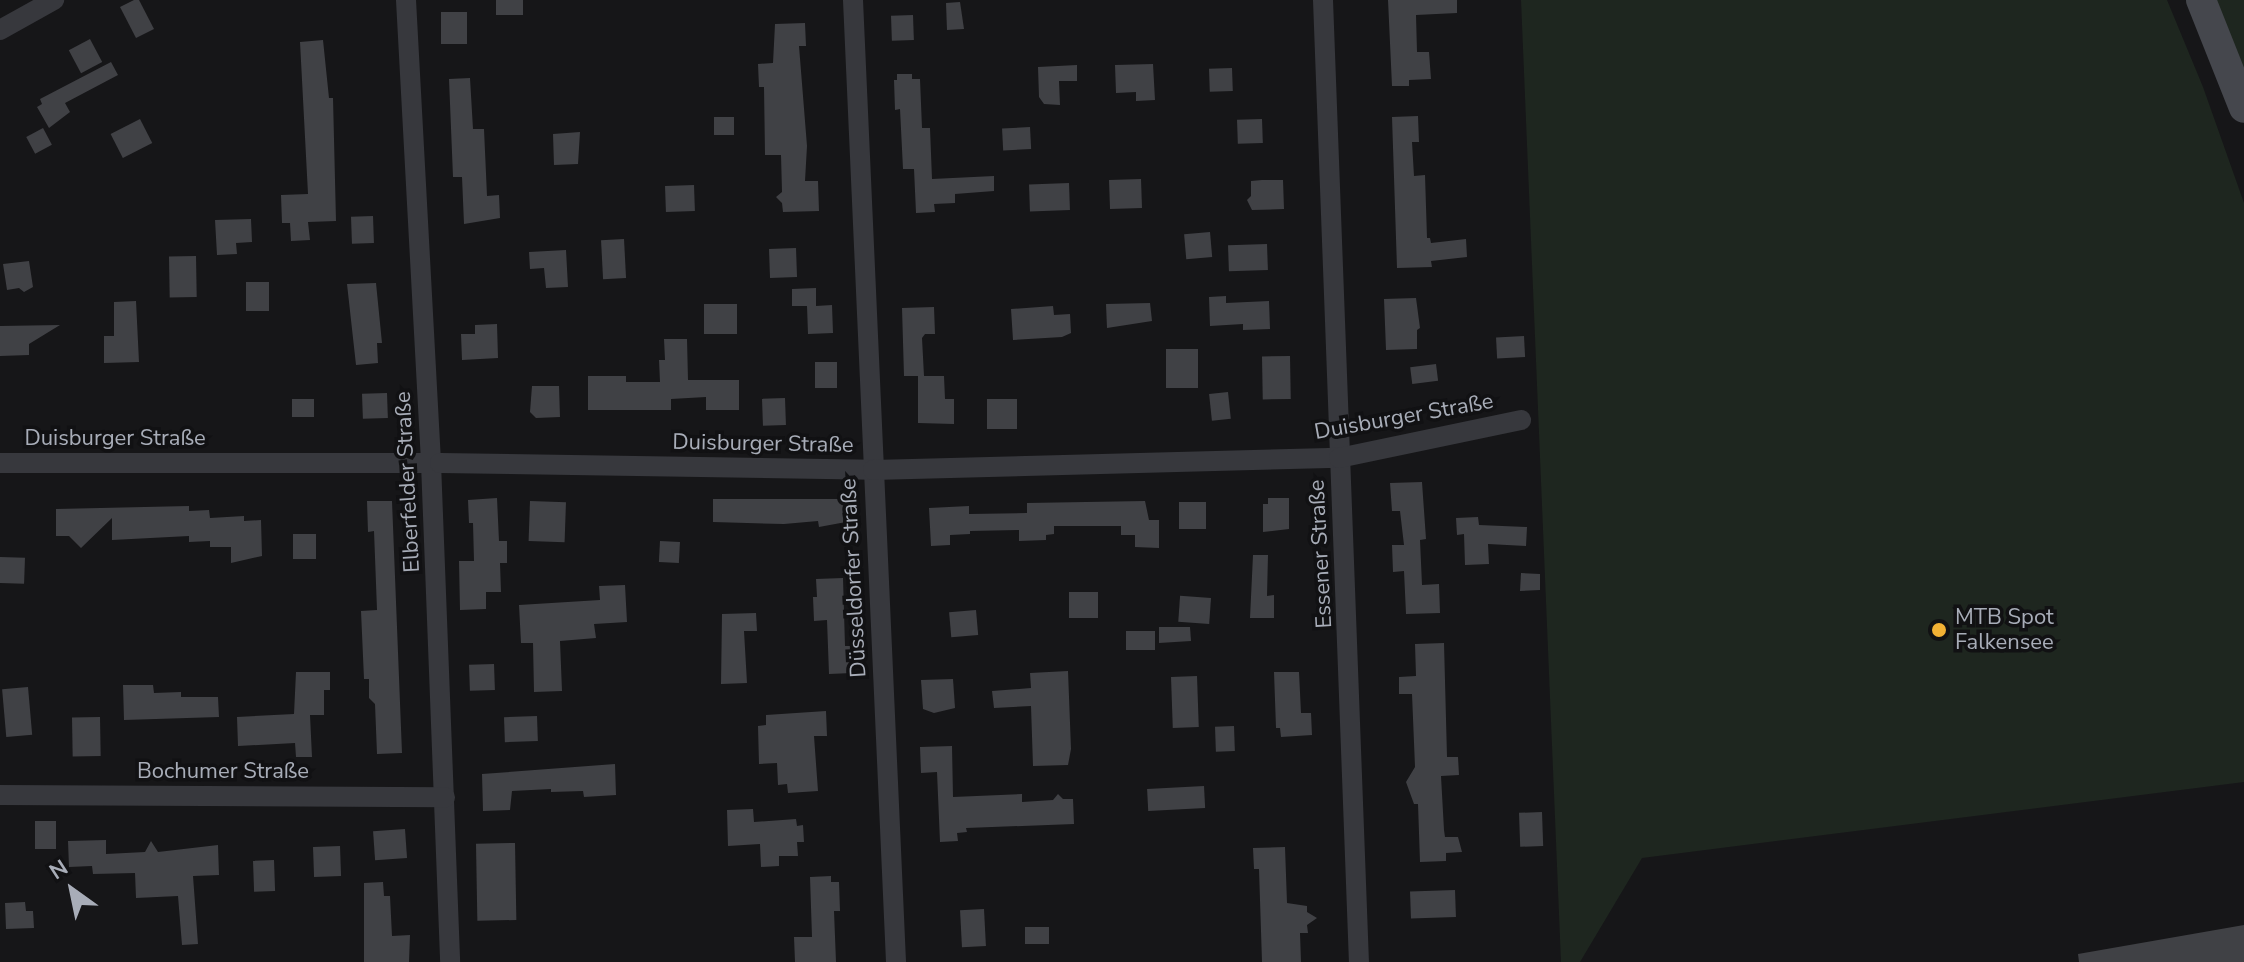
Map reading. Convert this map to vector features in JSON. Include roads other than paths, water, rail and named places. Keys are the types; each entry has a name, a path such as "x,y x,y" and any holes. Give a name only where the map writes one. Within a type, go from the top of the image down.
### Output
{"main road":[{"path":"2201,0 2244,108"}],"street":[{"path":"0,30 54,0"},
{"name":"Elberfelder Straße","path":"406,0 431,463 450,962"},
{"name":"Düsseldorfer Straße","path":"853,0 896,962"},
{"name":"Essener Straße","path":"1323,0 1339,458 1348,591 1359,962"},
{"name":"Duisburger Straße","path":"0,463 431,463 873,470 1339,458 1521,420"},
{"name":"Bochumer Straße","path":"0,795 445,797"}],"place":[{"name":"MTB Spot Falkensee","path":"1939,630"}]}
